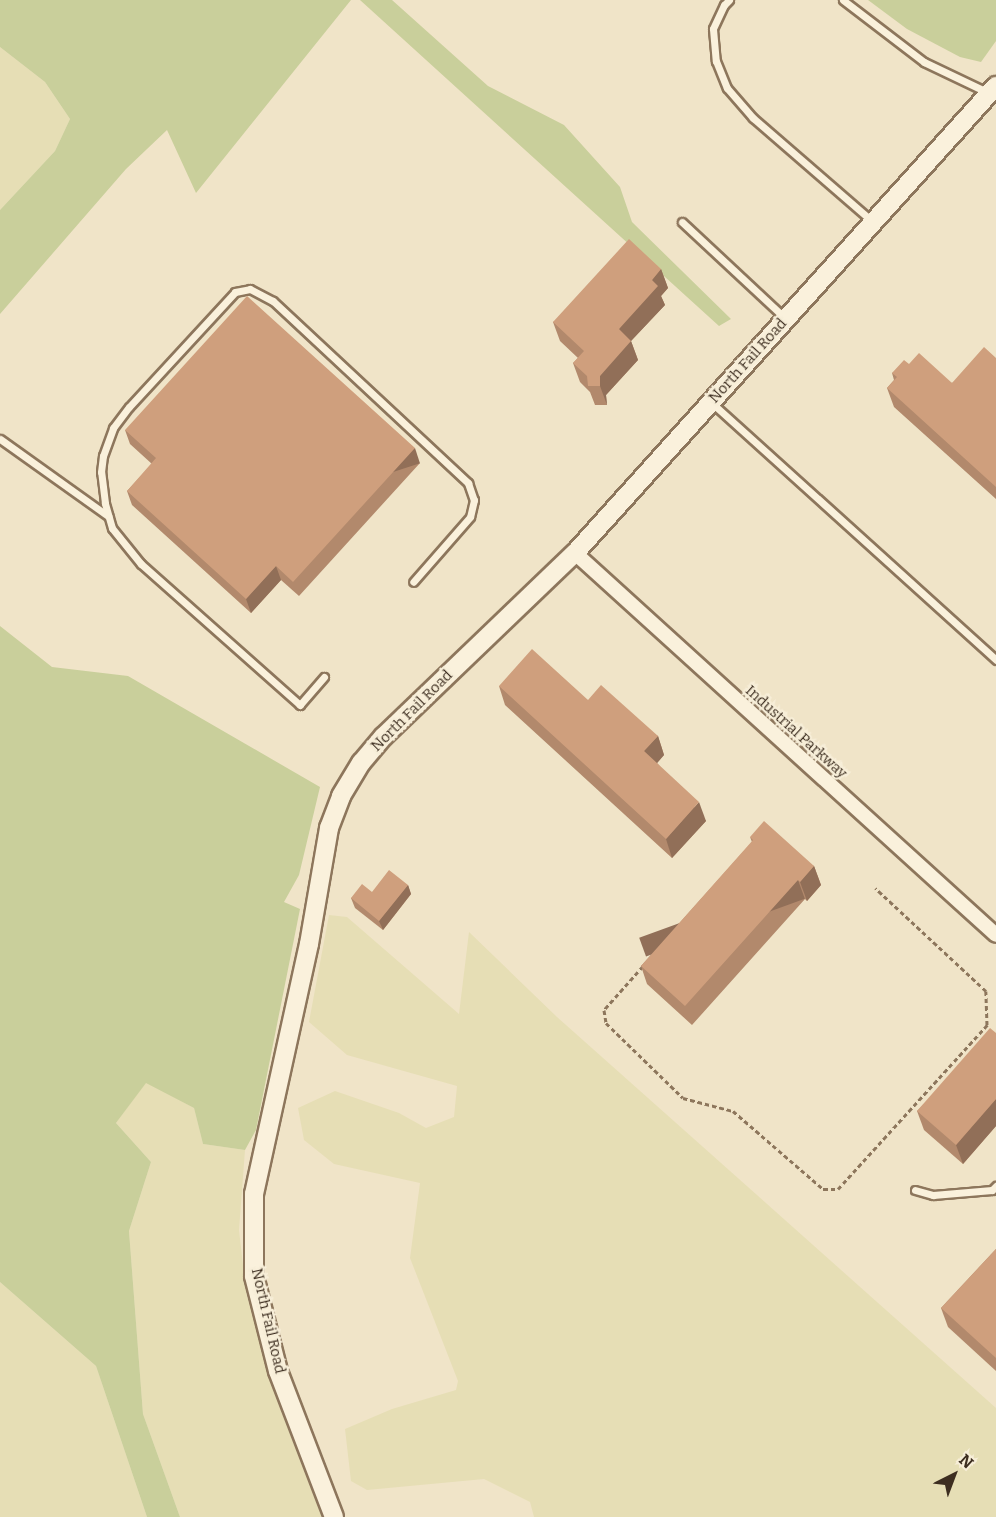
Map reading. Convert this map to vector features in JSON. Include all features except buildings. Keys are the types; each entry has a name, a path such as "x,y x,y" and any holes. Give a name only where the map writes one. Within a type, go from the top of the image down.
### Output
{"street":[{"name":"North Fail Road","path":"334,1517 278,1371 254,1276 254,1194 309,944 329,828 341,796 361,763 384,736 575,553 993,89"},
{"name":"Industrial Parkway","path":"575,553 996,935"}],"lane":[{"path":"729,0 724,5 714,29 716,60 727,88 753,118 873,222"},
{"path":"843,0 924,62 993,89"},
{"path":"682,222 786,319"},
{"path":"324,677 300,705 141,564 123,544 108,516 101,472 103,456 113,428 129,407 235,292 250,290 273,301 468,483 474,500 470,517 413,582"},
{"path":"711,402 996,660"},
{"path":"0,439 108,516"},
{"path":"915,1190 933,1195 992,1190 996,1186"}],"path":[{"path":"643,966 604,1010 606,1023 683,1098 733,1111 823,1189 838,1189 987,1024 986,991 875,888"}],"shaded area":[{"path":"0,47 45,82 70,119 55,151 0,210"},
{"path":"329,915 347,917 459,1014 469,932 557,1017 996,1408 996,1517 534,1517 530,1502 484,1479 367,1490 351,1481 345,1429 392,1409 456,1390 458,1381 410,1258 420,1183 334,1164 304,1140 298,1108 335,1091 399,1113 426,1128 454,1117 457,1086 347,1055 309,1022"},
{"path":"146,1082 194,1108 203,1144 245,1150 239,1230 246,1292 272,1387 322,1517 180,1517 143,1414 129,1231 151,1162 116,1123"},
{"path":"0,1282 96,1366 147,1517 0,1517"}],"green space":[{"path":"0,0 351,0 196,193 167,130 126,169 0,314 0,210 55,151 70,119 45,82 0,47"},
{"path":"360,0 392,0 488,86 564,125 620,187 632,222 731,319 719,326"},
{"path":"868,0 996,0 996,41 981,62 960,57 907,29"},
{"path":"0,626 52,667 128,676 320,787 299,875 284,902 300,909 256,1130 245,1150 203,1144 194,1108 146,1083 116,1123 151,1162 129,1231 143,1414 180,1517 147,1517 96,1366 0,1282"}]}
